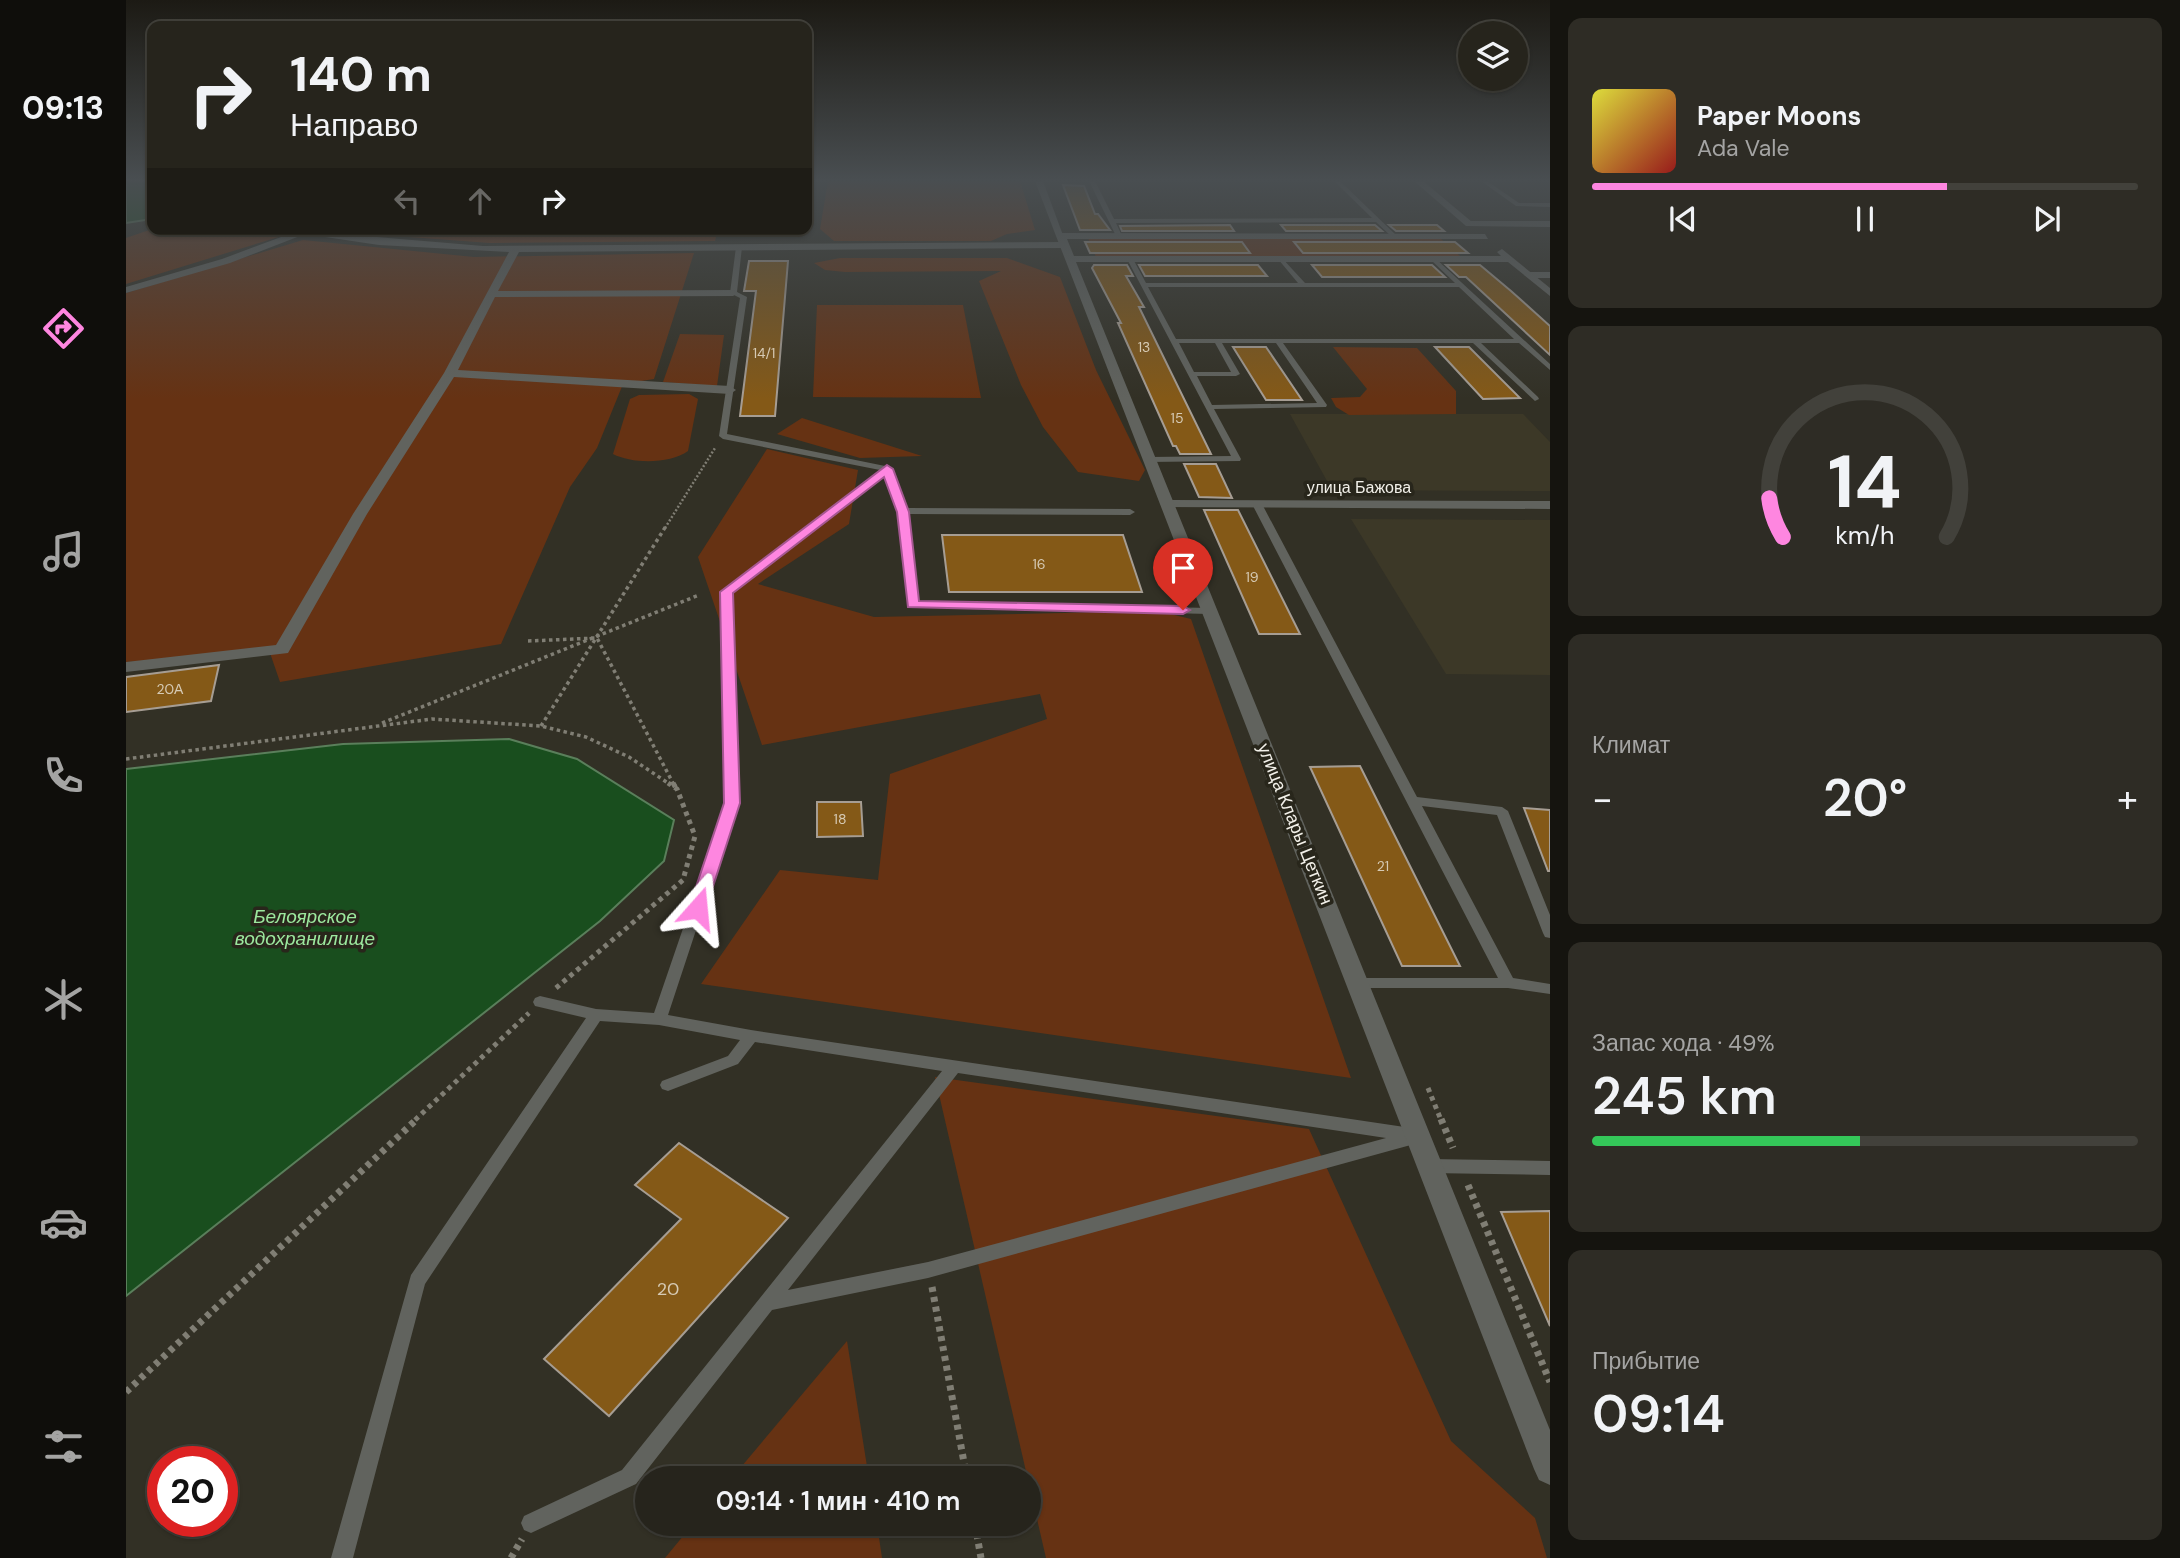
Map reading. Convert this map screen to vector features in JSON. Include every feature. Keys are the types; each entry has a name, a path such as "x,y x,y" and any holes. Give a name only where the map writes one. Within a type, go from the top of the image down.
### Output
{"street":[{"path":"126,290 245,254"},
{"path":"126,667 282,649 360,514 450,373 512,254"},
{"name":"улица Клары Цеткин","path":"1068,254 1550,1469"},
{"path":"1101,254 1130,259 1511,259"},
{"path":"1505,254 1550,293"},
{"path":"1529,275 1550,275"},
{"path":"492,294 733,293"},
{"path":"450,373 730,390"},
{"name":"улица Бажова","path":"1167,504 1550,505"}],"lane":[{"path":"737,254 733,293 744,297 723,436 887,469"},
{"path":"1130,259 1237,459 1150,460"},
{"path":"1281,259 1303,285"},
{"path":"1433,259 1550,368"},
{"path":"1144,285 1461,285"},
{"path":"1174,341 1521,341"},
{"path":"1191,374 1236,374 1217,341"},
{"path":"1209,407 1323,405 1279,341"},
{"path":"1475,341 1535,399"},
{"path":"887,469 903,512 912,605 1210,611"},
{"path":"659,1019 732,803 727,592 887,469"},
{"path":"1256,504 1508,983"},
{"path":"903,512 1130,512"},
{"path":"1413,801 1502,811 1550,933"},
{"path":"1358,983 1508,983 1550,989"},
{"path":"540,1002 596,1015 659,1019 751,1036 1418,1136"},
{"path":"342,1558 417,1281 596,1015"},
{"path":"668,1085 733,1059 751,1036"},
{"path":"531,1523 629,1477 955,1066"},
{"path":"767,1303 929,1270 1418,1136"},
{"path":"1429,1166 1550,1168"}],"path":[{"path":"541,726 723,436"},
{"path":"375,725 699,595"},
{"path":"528,641 597,638"},
{"path":"126,1392 540,1002 683,880 695,836 677,789 597,638"},
{"path":"126,759 375,725 432,719 487,720 541,726 597,742 629,757 677,789"},
{"path":"929,1270 965,1466"},
{"path":"977,1536 981,1558"}],"shaded area":[{"path":"126,254 224,254 126,284"},
{"path":"257,254 441,254 474,257 694,254 654,379 623,384 597,448 570,487 501,644 280,682 270,653 126,662 126,293"},
{"path":"1095,254 1457,254 1460,256 1096,257"},
{"path":"840,258 1007,258 1060,277 1096,370 1145,470 1139,481 1078,472 1043,427 1021,385 979,281 1001,271 845,272 825,270 814,263"},
{"path":"817,305 963,305 981,398 813,397"},
{"path":"680,334 724,335 717,386 663,382"},
{"path":"1333,347 1417,348 1456,391 1456,414 1349,415 1336,407 1331,398 1360,397 1367,389"},
{"path":"689,394 698,399 688,451 671,458 651,461 630,460 613,454 630,399 639,395"},
{"path":"1290,414 1523,414 1550,442 1550,491 1332,490"},
{"path":"802,418 922,456 860,458 777,434"},
{"path":"767,449 858,470 849,524 758,584 874,617 1158,611 1191,619 1351,1078 701,984 780,870 878,880 890,774 1047,719 1040,694 762,745 698,557"},
{"path":"1351,519 1550,520 1550,675 1446,674"},
{"path":"935,1077 1309,1129 1451,1441 1535,1518 1547,1558 1046,1558 1041,1536 1041,1466 1025,1466"},
{"path":"847,1341 867,1466 742,1466"},
{"path":"683,1536 879,1536 882,1558 665,1558"}],"water":[{"name":"Белоярское водохранилище","path":"509,739 577,759 674,820 664,861 600,921 126,1296 126,769 343,744"}],"building":[{"path":"749,261 788,261 775,416 740,416 756,291 744,291"},
{"path":"1094,265 1127,265 1133,276 1126,276 1144,307 1139,307 1211,454 1180,454 1176,446 1173,446 1118,323 1121,323 1092,268"},
{"path":"1139,265 1258,265 1267,276 1145,276"},
{"path":"1312,265 1432,265 1445,277 1322,277"},
{"path":"1446,265 1480,265 1511,291 1550,326 1550,355 1466,277 1459,277"},
{"path":"1233,347 1266,347 1302,400 1266,400"},
{"path":"1435,347 1469,347 1520,398 1483,399"},
{"path":"1184,464 1216,464 1232,498 1199,497"},
{"path":"1204,510 1238,510 1300,634 1259,634"},
{"path":"942,535 1123,535 1142,592 949,592"},
{"path":"219,665 211,701 126,712 126,677"},
{"path":"1360,766 1460,966 1402,966 1310,767"},
{"path":"817,802 861,802 863,836 817,837"},
{"path":"1524,808 1550,810 1550,871 1548,871"},
{"path":"679,1143 788,1218 609,1416 544,1359 681,1219 635,1185"},
{"path":"1550,1211 1550,1326 1501,1212"}],"route":[{"path":"698,908 732,803 727,592 887,469 903,512 912,605 1183,610"}]}
